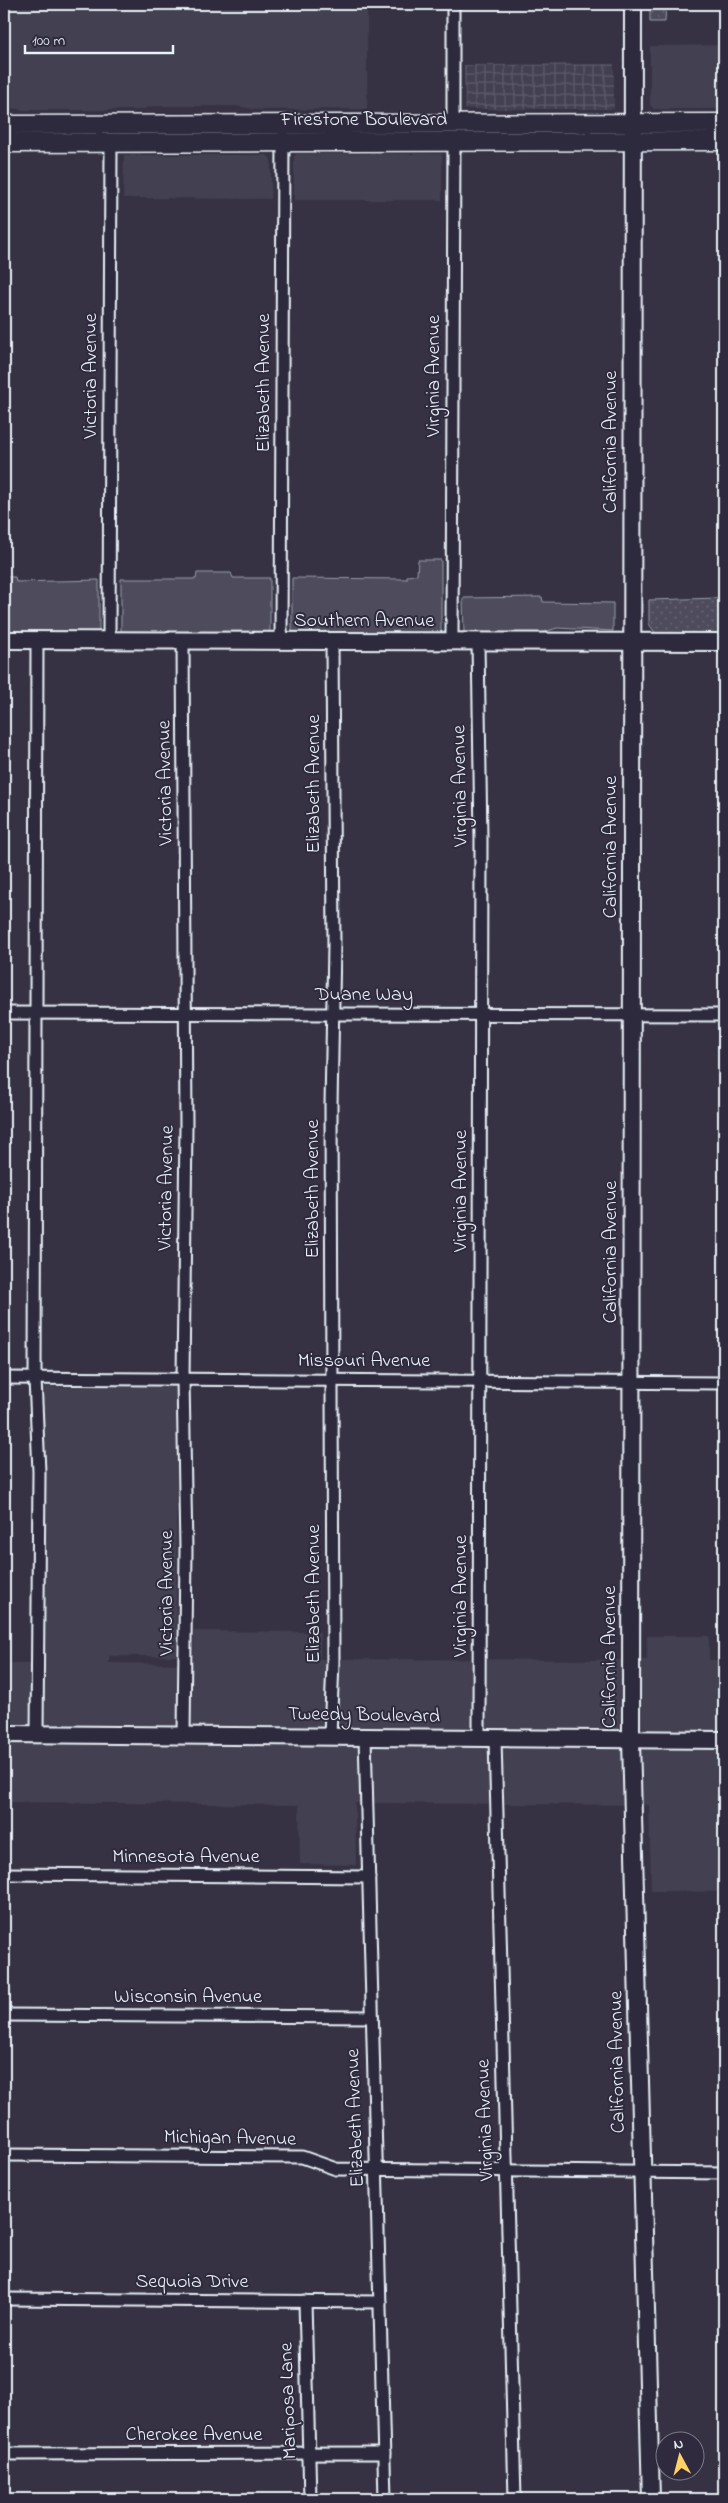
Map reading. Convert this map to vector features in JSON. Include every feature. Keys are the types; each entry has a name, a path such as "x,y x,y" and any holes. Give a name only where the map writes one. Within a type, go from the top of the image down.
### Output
{"main road":[{"name":"California Avenue","path":"632,4 631,1740 651,2499"},
{"name":"Firestone Boulevard","path":"4,143 283,142 632,123 724,123"},
{"name":"Firestone Boulevard","path":"4,125 282,124 632,140 724,141"},
{"name":"Southern Avenue","path":"4,640 724,642"},
{"name":"Tweedy Boulevard","path":"4,1734 724,1740"}],"street":[{"name":"Virginia Avenue","path":"452,642 453,4"},
{"name":"Elizabeth Avenue","path":"281,641 282,124"},
{"name":"Victoria Avenue","path":"109,640 111,142"},
{"path":"36,1734 39,1472 36,1378 37,640"},
{"name":"Victoria Avenue","path":"183,641 186,1013 183,1379 186,1550 184,1736"},
{"name":"Elizabeth Avenue","path":"330,1736 333,1662 331,1014 334,945 332,642"},
{"name":"Virginia Avenue","path":"478,642 480,1381 487,1739 506,2171 515,2499"},
{"name":"Duane Way","path":"4,1012 724,1015"},
{"name":"Missouri Avenue","path":"4,1378 724,1384"},
{"name":"Elizabeth Avenue","path":"365,1736 385,2499"},
{"name":"Minnesota Avenue","path":"4,1874 368,1877"},
{"name":"Wisconsin Avenue","path":"4,2015 372,2017"},
{"name":"Michigan Avenue","path":"4,2155 302,2157 336,2169 376,2170 724,2173"},
{"name":"Sequoia Drive","path":"4,2299 380,2302"},
{"name":"Mariposa Lane","path":"305,2302 310,2499"},
{"name":"Cherokee Avenue","path":"4,2454 384,2453"}],"shaded area":[{"path":"4,4 367,4 367,109 257,110 236,106 154,106 139,110 23,110 4,107"},
{"path":"650,4 666,4 665,22 650,22"},
{"path":"724,45 724,109 654,109 650,105 650,46"},
{"path":"614,64 614,109 465,109 464,65"},
{"path":"296,154 442,154 442,200 294,200 294,156"},
{"path":"124,155 267,155 271,159 271,199 123,198"},
{"path":"418,560 441,560 441,633 292,632 292,578 407,579 407,576 417,575"},
{"path":"197,573 231,573 233,578 270,578 270,632 121,632 121,579 196,579"},
{"path":"4,577 15,577 16,582 99,580 99,632 4,631"},
{"path":"542,597 543,602 613,603 613,631 557,628 541,633 464,633 463,598"},
{"path":"720,598 720,603 724,603 724,634 656,634 649,624 649,600"},
{"path":"177,1386 176,1656 109,1656 109,1663 193,1664 194,1631 320,1632 320,1659 647,1660 647,1636 709,1636 709,1660 724,1660 724,1892 651,1891 649,1805 355,1803 356,1865 300,1864 299,1805 4,1802 4,1663 44,1663 42,1387"}]}
